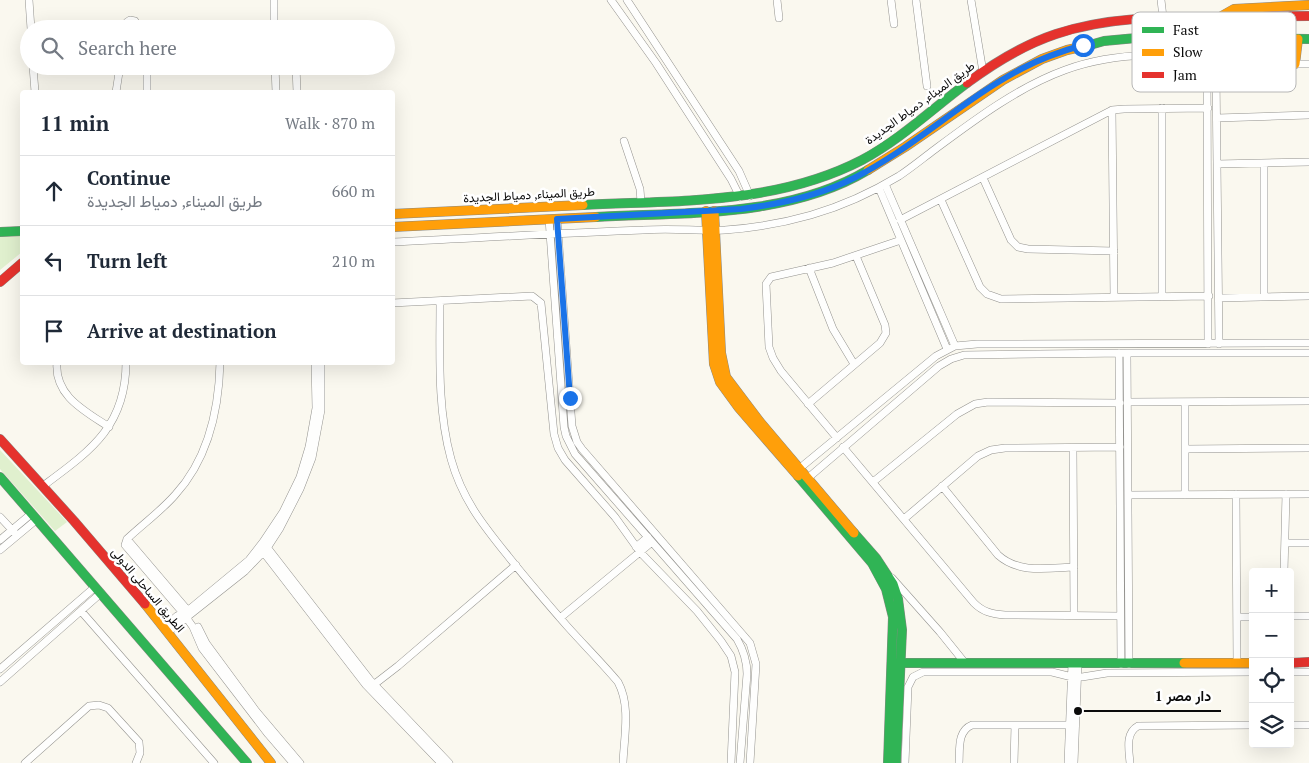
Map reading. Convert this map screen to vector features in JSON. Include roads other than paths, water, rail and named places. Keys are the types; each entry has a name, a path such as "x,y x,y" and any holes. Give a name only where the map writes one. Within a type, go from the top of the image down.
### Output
{"main road":[{"path":"1226,12 1238,9 1309,5"},
{"name":"طريق الميناء, دمياط الجديدة","path":"1296,16 1309,16"},
{"name":"طريق الميناء, دمياط الجديدة","path":"395,214 740,198 797,187 851,166 900,136 983,72 1011,53 1060,32 1098,23 1132,18"},
{"name":"طريق الميناء, دمياط الجديدة","path":"395,227 710,211 770,205 799,199 827,190 854,178 905,147 1009,76 1042,59 1067,50 1104,41 1132,37"},
{"name":"طريق الميناء, دمياط الجديدة","path":"1298,39 1309,39"},
{"path":"1296,56 1298,39"},
{"path":"477,210 481,217 478,223"},
{"path":"488,210 486,216 490,222"},
{"path":"710,211 713,348 716,373 725,390 774,444 872,563 880,576 888,596 893,617 896,663 896,763"},
{"path":"0,232 20,231"},
{"path":"0,282 20,265"},
{"name":"الطريق الساحلى الدولى","path":"0,439 74,521 166,629 230,728 234,748 246,763"},
{"path":"774,444 800,468 885,570 895,592 901,615 902,630 896,663 888,763"},
{"name":"الطريق الساحلى الدولى","path":"0,478 98,590 230,728 249,736 271,763"},
{"path":"1294,663 1309,662"},
{"path":"896,663 1249,663"},
{"path":"234,748 237,741 244,736 249,736"}],"street":[{"path":"29,0 30,20"},
{"path":"274,0 274,20"},
{"path":"611,0 660,69 731,179 740,198"},
{"path":"627,0 739,171 750,196"},
{"path":"777,0 779,18"},
{"path":"891,0 894,24"},
{"path":"916,0 927,86"},
{"path":"971,0 983,72"},
{"path":"395,242 658,229 711,230 753,227 796,219 836,207 882,186 1012,96 1033,84 1066,70 1099,61 1132,56"},
{"path":"1296,64 1309,64"},
{"path":"34,75 35,90"},
{"path":"116,90 119,75"},
{"path":"147,75 147,90"},
{"path":"275,75 276,90"},
{"path":"296,75 297,90"},
{"path":"1208,92 1208,344"},
{"path":"1216,92 1219,344"},
{"path":"1162,108 1162,297"},
{"path":"900,220 1112,110 1208,108"},
{"path":"1112,110 1114,298"},
{"path":"1217,118 1309,116"},
{"path":"624,141 638,184 641,202"},
{"path":"1217,164 1309,162"},
{"path":"1264,163 1264,297"},
{"path":"983,178 1011,240 1018,247 1028,250 1114,251"},
{"path":"882,186 900,220 955,346"},
{"path":"882,186 901,240 947,349"},
{"path":"941,200 980,287 986,294 1001,299 1209,296"},
{"path":"553,219 574,434 582,449 750,643 754,653 756,676 752,710 750,763"},
{"path":"555,233 557,345 566,436 575,454 737,639 745,656 747,674 740,763"},
{"path":"837,438 777,366 770,353 766,284 771,277 856,256 901,240"},
{"path":"808,404 883,340 886,329 856,256"},
{"path":"809,268 833,329 854,364"},
{"path":"395,303 532,296 539,300 542,306 554,434 558,448 565,460 615,517 638,549 697,611 731,656 735,672 731,763"},
{"path":"1218,298 1309,296"},
{"path":"440,301 441,397 445,433 451,460 460,486 472,509 516,565 621,688 625,706 623,763"},
{"path":"800,468 936,356 955,346 977,344 1309,343"},
{"path":"1123,353 1128,402 1125,664"},
{"path":"1123,353 1120,403 1120,616 1125,664"},
{"path":"808,478 939,366 958,357 980,354 1309,353"},
{"path":"57,365 59,382 65,393 73,402 109,427"},
{"path":"43,486 90,450 109,427 121,399 125,384 126,365"},
{"path":"220,365 219,388 214,420 198,462 177,493 125,543 126,547 187,614 266,724 300,763"},
{"path":"263,547 300,477 306,457 316,408 316,365"},
{"path":"166,629 187,614 249,560 280,528 300,489 312,458 321,410 321,365"},
{"path":"1128,402 1309,400"},
{"path":"873,482 957,414 975,404 988,402 1120,403"},
{"path":"1185,402 1185,495"},
{"path":"843,447 974,603 982,610 1005,615 1120,616"},
{"path":"904,519 978,456 991,450 1005,448 1120,447"},
{"path":"1073,448 1074,615"},
{"path":"1185,448 1309,448"},
{"path":"942,486 998,555 1006,561 1025,568 1074,567"},
{"path":"1236,494 1237,663"},
{"path":"1284,568 1286,494"},
{"path":"1128,495 1309,494"},
{"path":"0,517 14,533"},
{"path":"0,550 14,533 34,517"},
{"path":"0,540 14,533"},
{"path":"560,618 650,539"},
{"path":"1285,543 1309,543"},
{"path":"263,547 370,684 441,763"},
{"path":"370,684 398,666 516,565"},
{"path":"885,570 940,632 965,664"},
{"path":"0,682 81,611 98,590"},
{"path":"0,669 98,590"},
{"path":"81,611 214,763"},
{"path":"187,614 202,648 268,734 293,763"},
{"path":"1294,616 1309,616"},
{"path":"1237,617 1249,617"},
{"path":"1074,763 1075,664"},
{"path":"905,763 908,687 913,677 923,672 1052,672 1075,677 1108,672 1249,672"},
{"path":"1294,672 1309,672"},
{"path":"1068,763 1069,725 1075,677"},
{"path":"370,684 449,763"},
{"path":"25,763 89,706 99,704 108,708 138,742 140,753 136,763"},
{"path":"959,763 961,735 968,726 977,724 1069,725"},
{"path":"1014,763 1015,725"},
{"path":"1130,763 1131,732 1138,726 1249,725"},
{"path":"1294,725 1309,725"}],"place":[{"name":"دار مصر 1","path":"1078,711"}]}
